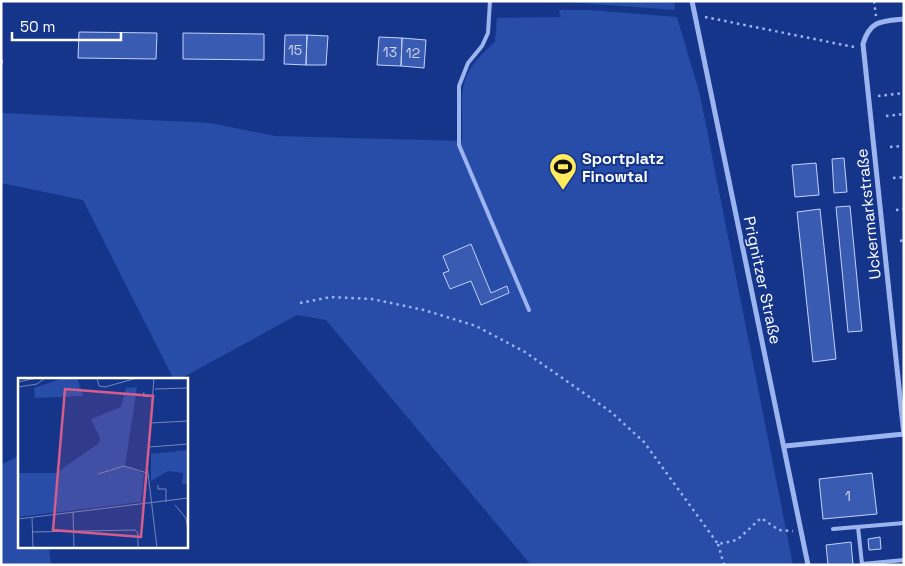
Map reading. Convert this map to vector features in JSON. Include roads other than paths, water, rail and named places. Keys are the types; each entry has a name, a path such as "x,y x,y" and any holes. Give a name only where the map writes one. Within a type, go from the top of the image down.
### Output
{"street":[{"name":"Prignitzer Straße","path":"692,1 808,565"},
{"name":"Uckermarkstraße","path":"904,19 877,22 866,33 863,44 904,434"},
{"path":"785,446 904,434"}],"lane":[{"path":"490,1 488,33 482,46 468,63 459,86 459,145 529,310"},
{"path":"833,529 904,523"},
{"path":"858,527 862,564 904,560"}],"place":[{"name":"Sportplatz Finowtal","path":"563,191"}]}
